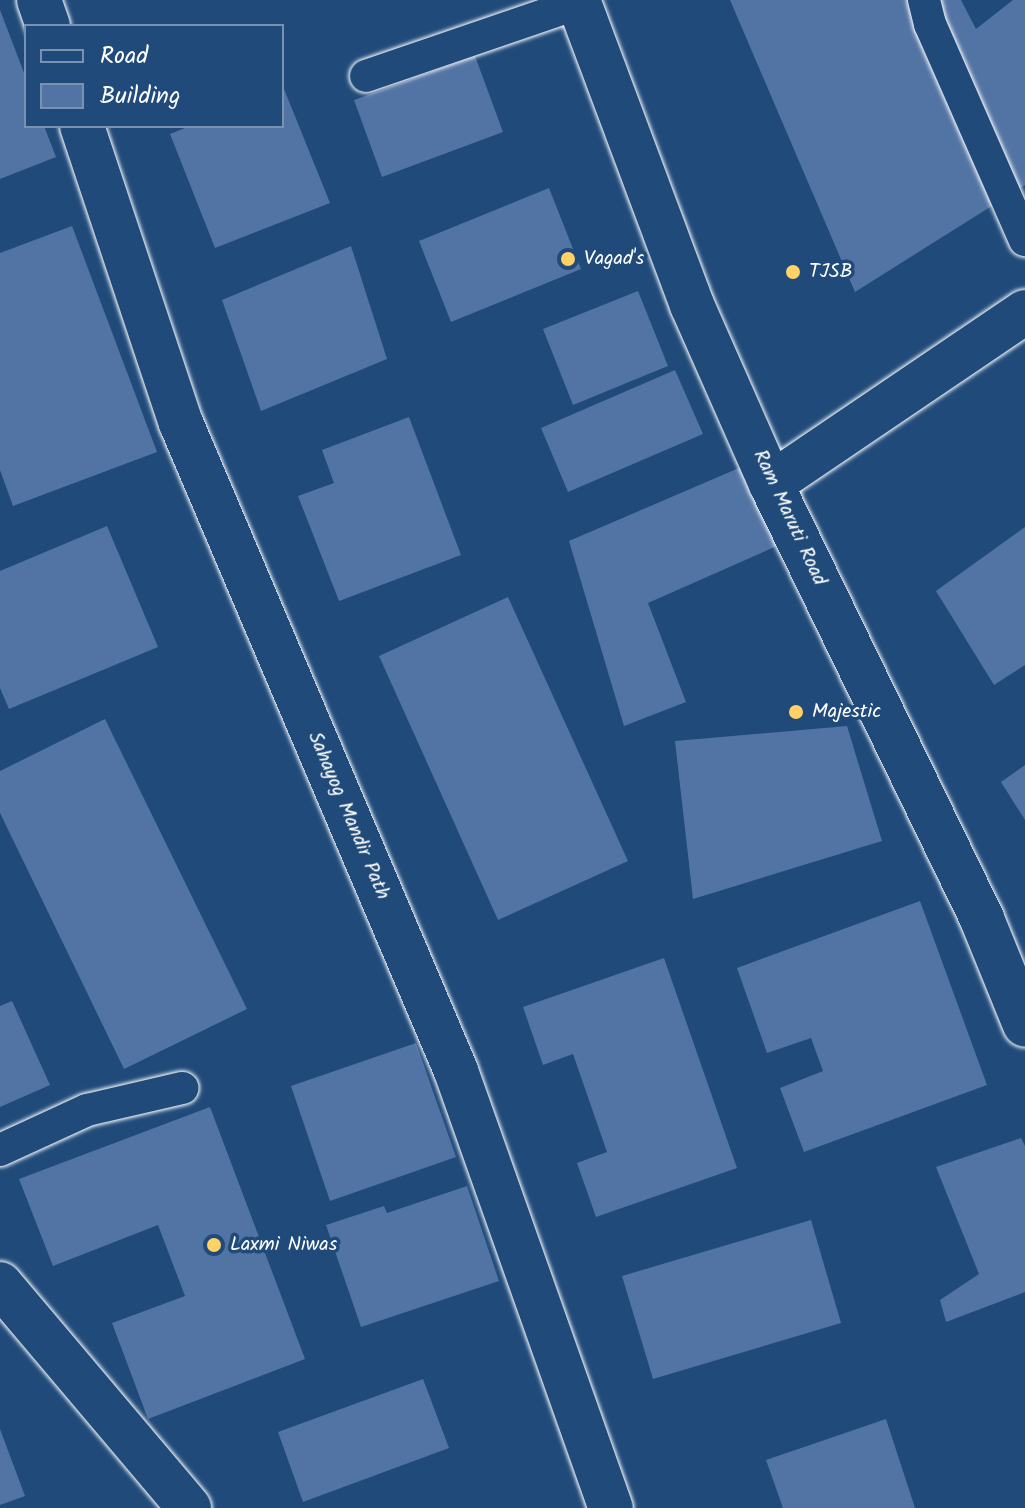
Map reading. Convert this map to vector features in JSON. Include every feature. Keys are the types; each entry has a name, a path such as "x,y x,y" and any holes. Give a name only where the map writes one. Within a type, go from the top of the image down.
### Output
{"street":[{"path":"39,0 47,24"},
{"name":"Ram Maruti Road","path":"578,2 692,305 771,484 982,919 1025,1025"},
{"name":"Sahayog Mandir Path","path":"83,128 181,423 456,1071 611,1508"},
{"path":"771,484 1025,312"},
{"path":"0,1284 189,1508"}],"lane":[{"path":"924,0 930,24 1025,240"},
{"path":"366,76 578,2"},
{"path":"0,1150 87,1110 182,1088"}],"building":[{"path":"730,0 961,0 976,29 1013,0 1025,0 1025,185 855,292"},
{"path":"0,10 24,73 24,128 45,128 56,157 0,179"},
{"path":"475,56 503,132 382,177 354,100"},
{"path":"284,89 330,203 215,248 170,134 185,128 284,128"},
{"path":"549,188 581,269 451,322 419,241"},
{"path":"72,226 157,452 13,506 0,470 0,253"},
{"path":"351,246 387,359 261,411 222,300"},
{"path":"638,291 668,366 573,405 543,329"},
{"path":"675,370 703,434 568,492 541,428"},
{"path":"409,417 461,555 339,601 298,496 334,483 322,450"},
{"path":"746,465 779,545 648,603 686,702 624,726 569,541"},
{"path":"107,526 158,647 9,709 0,688 0,571"},
{"path":"1025,527 1025,665 994,685 936,591"},
{"path":"508,597 628,861 498,920 379,656"},
{"path":"105,719 247,1009 124,1069 0,813 0,771"},
{"path":"847,726 882,841 693,899 675,741"},
{"path":"1025,765 1025,820 1001,782"},
{"path":"920,901 987,1085 804,1152 780,1088 823,1071 811,1038 767,1053 737,968"},
{"path":"664,958 737,1168 596,1217 577,1163 607,1152 573,1054 543,1065 523,1007"},
{"path":"12,1001 50,1085 0,1107 0,1006"},
{"path":"416,1043 456,1157 330,1201 291,1086"},
{"name":"Laxmi Niwas","path":"210,1107 305,1359 148,1419 112,1323 185,1296 158,1225 53,1266 19,1179"},
{"path":"1021,1138 1025,1146 1025,1292 946,1322 940,1300 979,1274 936,1167"},
{"path":"467,1186 499,1281 361,1327 326,1225 384,1206 387,1213"},
{"path":"811,1220 841,1323 653,1379 622,1276"},
{"path":"423,1379 449,1448 303,1502 278,1432"},
{"path":"886,1419 915,1508 783,1508 766,1460"},
{"path":"0,1429 25,1496 0,1505"}],"place":[{"name":"Vagad's","path":"568,259"},
{"name":"TJSB","path":"793,272"},
{"name":"Majestic","path":"796,712"},
{"name":"Laxmi Niwas","path":"214,1245"}]}
